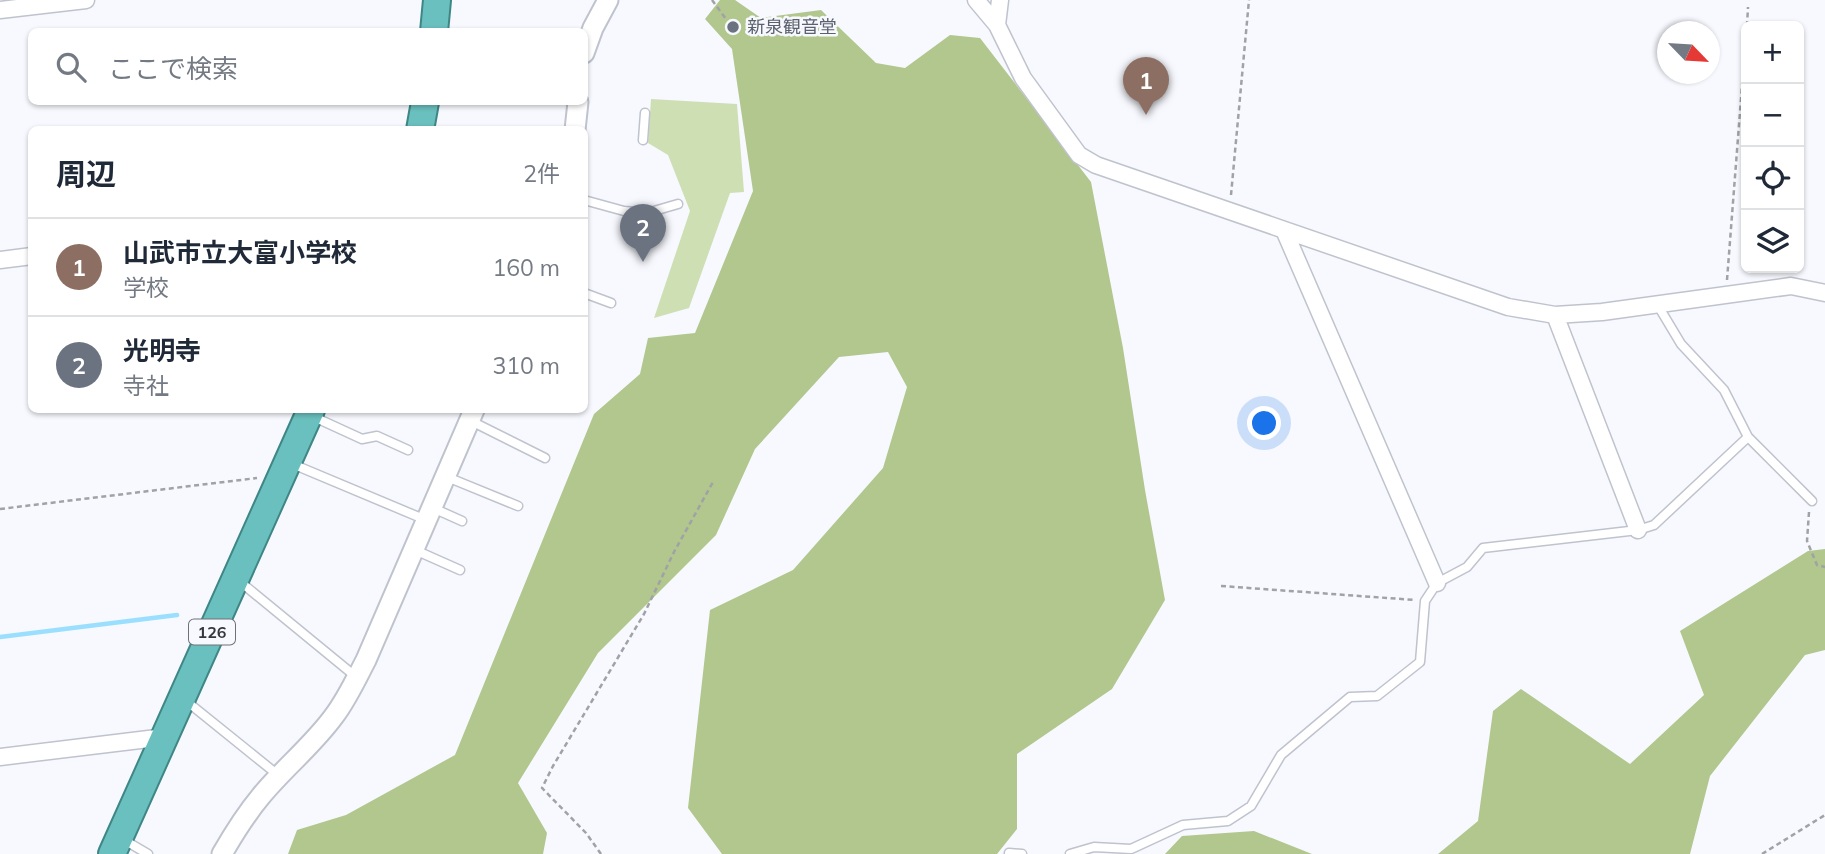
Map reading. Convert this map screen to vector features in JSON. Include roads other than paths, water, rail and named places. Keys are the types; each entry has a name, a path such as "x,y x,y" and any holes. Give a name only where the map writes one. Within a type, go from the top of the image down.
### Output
{"highway":[{"path":"434,28 437,0"},
{"path":"421,126 424,105"},
{"name":"126","path":"116,846 310,413"}],"street":[{"path":"0,10 86,0"},
{"path":"975,0 998,25 1023,78 1079,155 1096,165 1284,230 1508,307 1555,315 1602,312 1791,286 1825,293"},
{"path":"998,25 1000,0"},
{"path":"588,42 604,1"},
{"path":"575,126 578,105"},
{"path":"1284,230 1437,583"},
{"path":"0,260 28,256"},
{"path":"1555,315 1638,530"},
{"path":"222,854 263,793 335,716 357,677 470,414"},
{"path":"0,757 165,737"}],"lane":[{"path":"643,140 645,113"},
{"path":"588,201 647,214 678,204"},
{"path":"588,294 611,303"},
{"path":"1657,304 1681,344 1724,390 1748,437 1812,501"},
{"path":"312,413 362,439 377,436 408,450"},
{"path":"470,414 545,457"},
{"path":"1070,854 1094,847 1130,849 1183,825 1228,821 1251,806 1282,755 1350,697 1377,696 1420,662 1425,601 1437,583 1467,567 1483,548 1638,530 1654,525 1748,437"},
{"path":"285,468 429,514 462,521"},
{"path":"445,476 518,506"},
{"path":"413,550 460,570"},
{"path":"236,578 357,677"},
{"path":"182,698 280,776"},
{"path":"116,846 148,854"},
{"path":"1009,853 1022,854"}],"waterway":[{"path":"0,637 177,615"}],"place":[{"name":"新泉観音堂","path":"733,27"},
{"name":"山武市立大富小学校","path":"1146,115"},
{"name":"光明寺","path":"643,262"}]}
